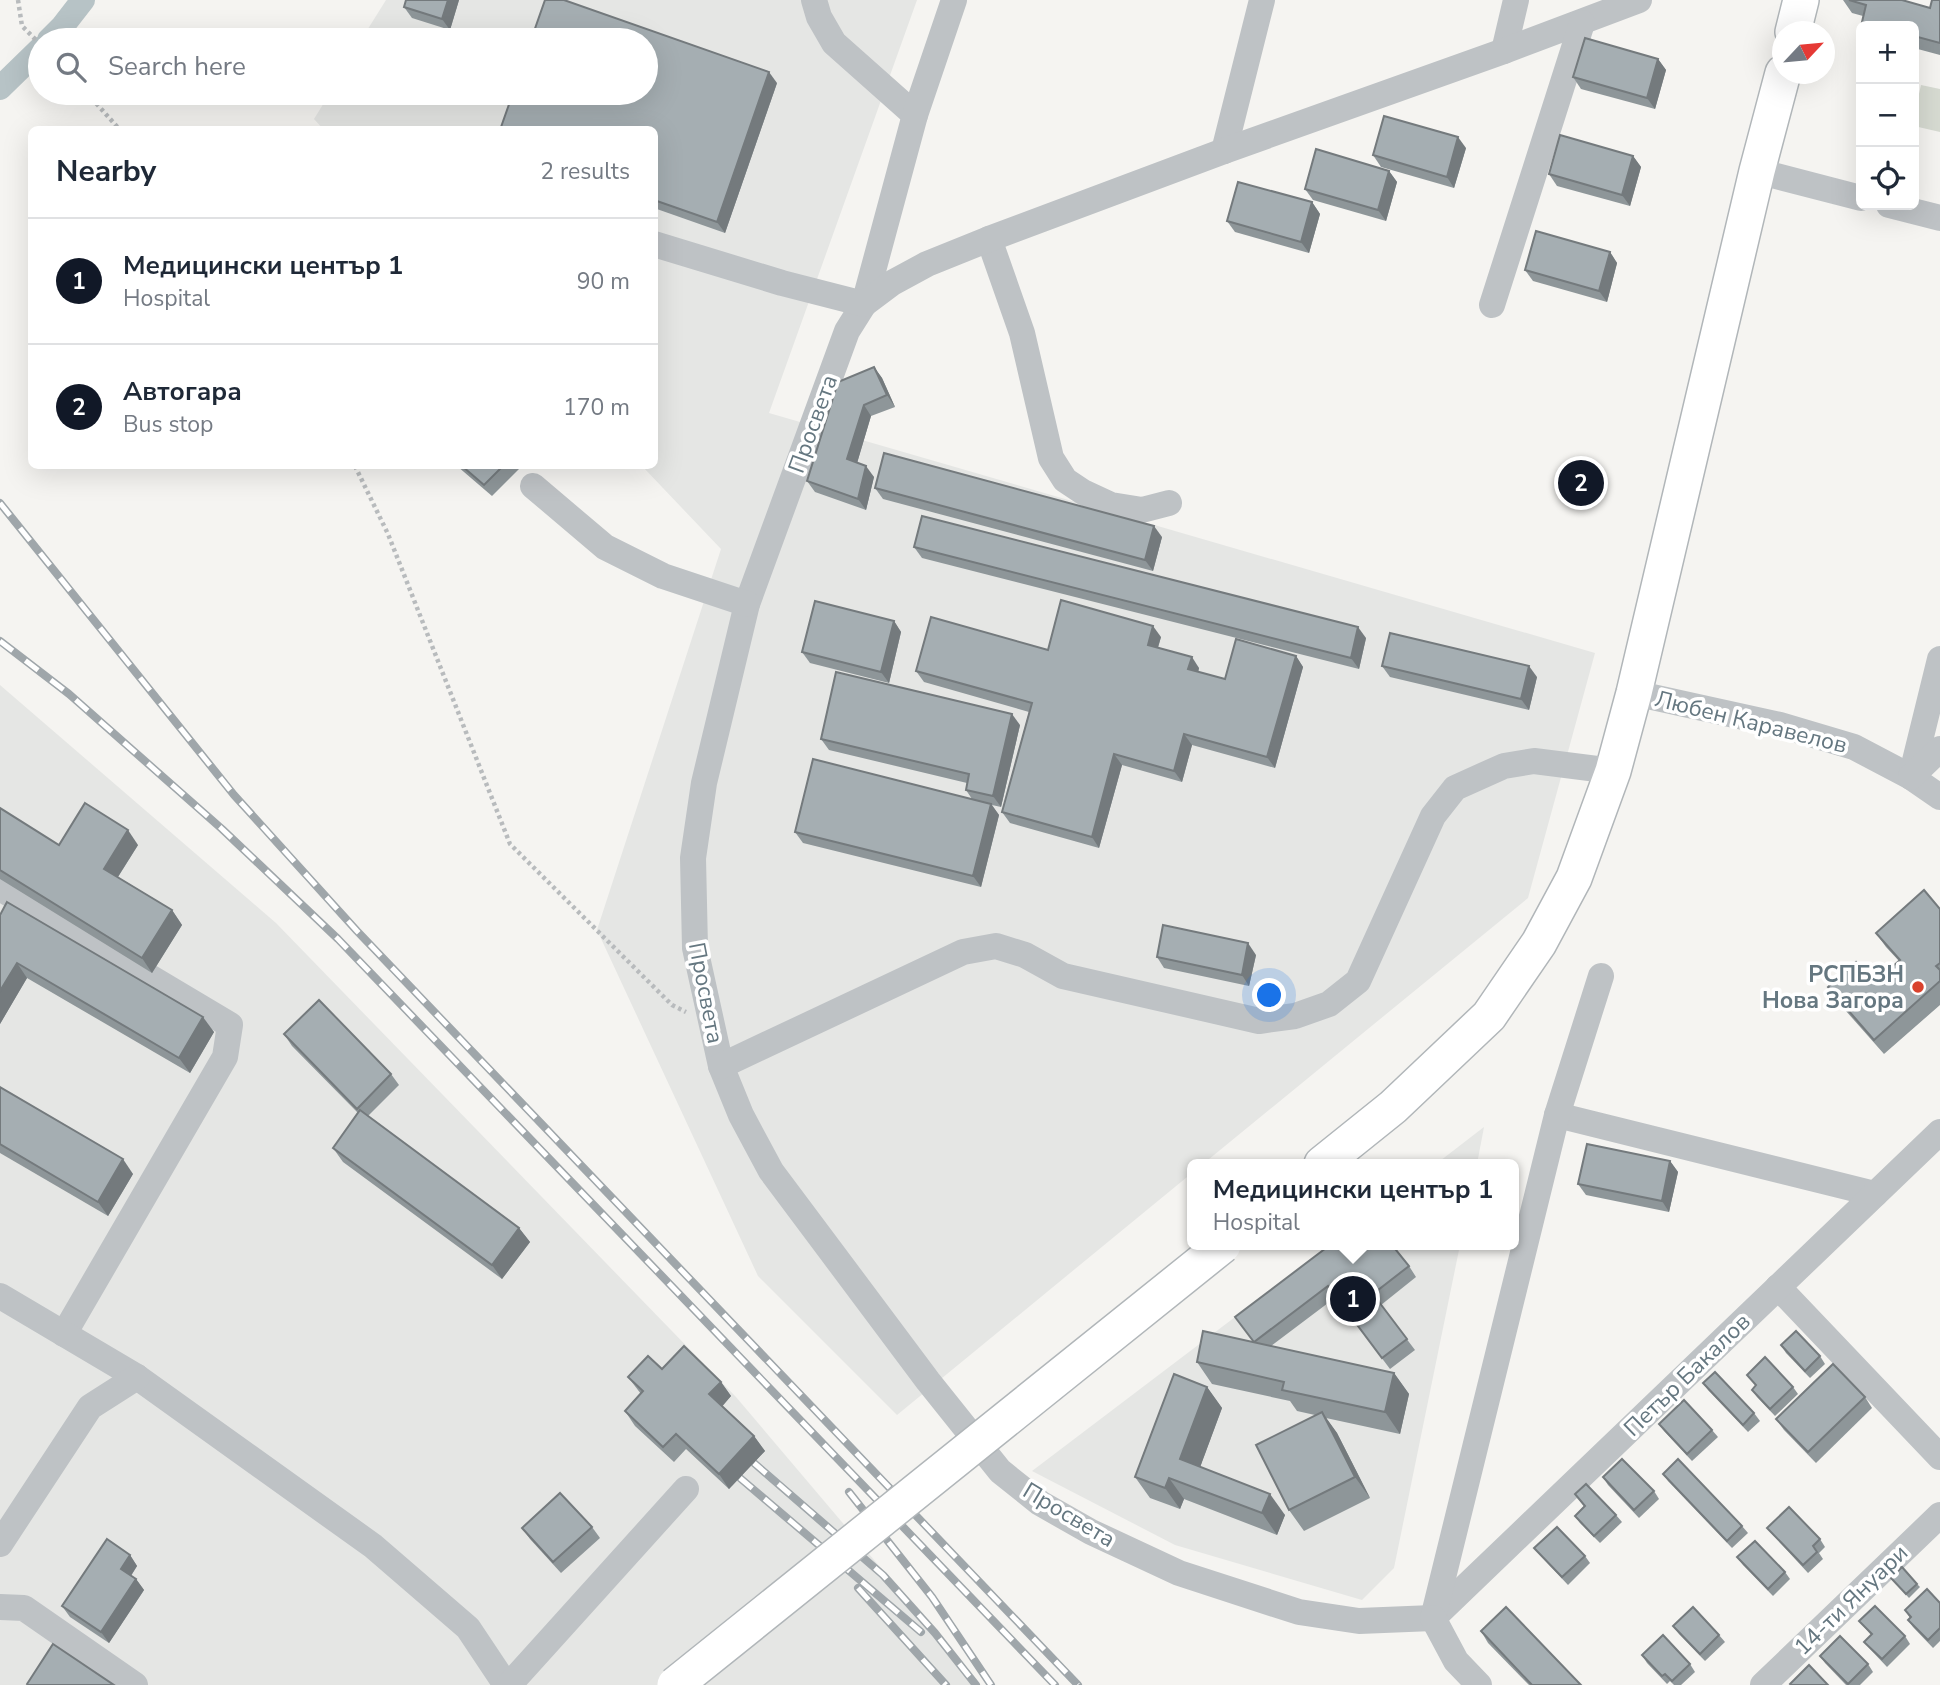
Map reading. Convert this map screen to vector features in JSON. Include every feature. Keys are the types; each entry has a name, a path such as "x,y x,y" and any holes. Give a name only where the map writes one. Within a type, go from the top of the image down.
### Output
{"main road":[{"path":"1796,21 1801,0"},
{"path":"1328,1159 1393,1108 1489,1016 1539,943 1574,878 1613,771 1634,693 1780,84"},
{"path":"675,1685 1217,1250"}],"street":[{"path":"814,0 819,17 834,43 915,116"},
{"name":"Просвета","path":"954,0 915,116 864,304 847,331 747,604 704,783 693,858 695,948 721,1066 741,1115 771,1171 928,1381 1000,1471 1040,1503 1091,1532 1179,1573 1298,1612 1359,1621 1433,1618"},
{"path":"1224,151 1262,0"},
{"path":"1504,51 1516,0"},
{"path":"658,245 782,283 864,304 892,283 927,264 989,239 1639,0"},
{"path":"1492,305 1581,23"},
{"path":"1757,172 1856,197"},
{"path":"1909,210 1940,218"},
{"path":"989,239 1022,333 1051,458 1065,480 1111,505 1142,510 1168,503"},
{"path":"533,486 605,547 663,576 747,604"},
{"path":"1911,777 1940,659"},
{"name":"Любен Каравелов","path":"1634,693 1780,724 1854,747 1911,777 1940,797"},
{"path":"1911,777 1940,749"},
{"path":"721,1066 963,952 996,946 1025,955 1063,976 1259,1021 1295,1016 1329,1004 1358,981 1433,816 1455,788 1504,766 1534,761 1613,771"},
{"path":"0,888 230,1025 225,1057 64,1334"},
{"path":"1479,1685 1456,1661 1433,1618 1557,1115 1601,976"},
{"path":"1557,1115 1875,1194"},
{"name":"Петър Бакалов","path":"1433,1618 1940,1132"},
{"path":"1778,1287 1940,1457"},
{"path":"0,1296 137,1377 373,1546 468,1628 507,1685 686,1489"},
{"path":"0,1544 90,1407 137,1377"},
{"name":"14-ти Януари","path":"1763,1685 1940,1515"},
{"path":"0,1607 24,1608 135,1685"}],"path":[{"path":"18,0 22,26 28,32"},
{"path":"98,105 116,126"},
{"path":"356,469 388,534 510,844 672,1005 712,1025"}],"shaded area":[{"path":"386,0 917,0 769,413 1595,653 1528,898 1209,1159 1187,1159 1187,1177 897,1415 758,1276 597,930 721,549 645,469 658,469 658,126 320,126 314,119 323,105 658,105 658,28 368,28"},
{"path":"1921,85 1940,89 1940,132 1919,127"},
{"path":"0,685 276,923 736,1397 980,1685 0,1685"},
{"path":"1484,1127 1478,1159 1442,1159"},
{"path":"1323,1250 1459,1250 1394,1568 1362,1600 1175,1545 1032,1471"}],"building":[{"path":"406,0 448,0 442,19 404,7"},
{"path":"545,0 564,0 644,28 535,28"},
{"path":"1849,0 1902,0 1930,8 1932,0 1940,0 1940,43 1919,37 1919,21 1862,21 1866,5"},
{"path":"658,33 769,72 717,222 658,201 658,126 501,126 509,105 658,105"},
{"path":"1585,38 1658,59 1647,98 1573,77"},
{"path":"1384,116 1458,137 1447,177 1373,155"},
{"path":"1560,135 1633,156 1622,195 1549,174"},
{"path":"1316,149 1389,171 1378,210 1305,189"},
{"path":"1238,182 1312,202 1301,242 1227,221"},
{"path":"1536,231 1610,252 1599,291 1525,270"},
{"path":"874,367 887,395 864,405 847,459 866,466 858,499 807,481 838,382"},
{"path":"884,453 1154,526 1145,560 875,488"},
{"path":"465,469 500,469 484,485"},
{"path":"922,516 1358,627 1351,658 914,547"},
{"path":"1061,600 1153,626 1148,645 1192,657 1188,669 1225,679 1236,639 1296,656 1267,757 1184,734 1174,771 1114,754 1092,837 1002,812 1032,703 916,671 931,617 1048,650"},
{"path":"815,601 894,621 881,672 802,652"},
{"path":"1390,633 1529,666 1521,699 1382,666"},
{"path":"836,672 1012,714 993,796 966,790 969,774 821,739"},
{"path":"813,759 991,804 973,876 795,832"},
{"path":"85,803 128,830 104,869 172,910 142,958 0,870 0,808 59,845"},
{"name":"РСПБЗН Нова Загора","path":"1924,890 1940,909 1940,963 1936,966 1940,970 1940,981 1874,1040 1828,987 1856,962 1874,983 1900,960 1876,933"},
{"path":"7,902 203,1017 179,1058 17,963 0,991 0,915"},
{"path":"1163,925 1248,943 1242,975 1157,957"},
{"path":"319,1000 391,1074 357,1109 284,1034"},
{"path":"0,1087 123,1159 98,1202 0,1144"},
{"path":"360,1110 519,1228 492,1265 333,1148"},
{"path":"1587,1144 1670,1161 1662,1201 1578,1184"},
{"path":"1323,1250 1396,1250 1409,1266 1373,1294 1407,1339 1382,1358 1328,1286 1254,1342 1235,1317"},
{"path":"1203,1331 1394,1373 1385,1412 1282,1390 1284,1382 1197,1362"},
{"path":"1796,1331 1820,1356 1805,1371 1781,1345"},
{"path":"684,1346 721,1382 709,1394 754,1436 719,1474 676,1434 663,1447 625,1411 643,1391 628,1377 648,1356 662,1369"},
{"path":"1765,1357 1793,1387 1770,1409 1752,1390 1756,1385 1747,1375"},
{"path":"1833,1364 1865,1397 1808,1452 1776,1419"},
{"path":"1715,1372 1754,1413 1743,1425 1703,1383"},
{"path":"1174,1374 1207,1387 1180,1459 1270,1494 1262,1513 1169,1478 1165,1488 1135,1477"},
{"path":"1684,1400 1712,1430 1687,1454 1659,1424"},
{"path":"1322,1412 1355,1477 1289,1510 1256,1445"},
{"path":"1622,1459 1654,1491 1634,1510 1603,1477"},
{"path":"1678,1459 1742,1526 1727,1541 1663,1474"},
{"path":"1586,1484 1616,1515 1594,1536 1575,1516 1585,1506 1575,1494"},
{"path":"560,1493 592,1527 553,1562 522,1528"},
{"path":"1789,1507 1820,1539 1813,1546 1817,1552 1803,1565 1767,1528"},
{"path":"1557,1527 1585,1556 1562,1577 1534,1548"},
{"path":"107,1539 130,1555 121,1569 136,1579 101,1632 62,1606"},
{"path":"1755,1541 1785,1572 1768,1589 1737,1557"},
{"path":"1902,1567 1917,1584 1906,1594 1891,1578"},
{"path":"1927,1589 1940,1603 1940,1628 1928,1640 1908,1620 1911,1617 1905,1610"},
{"path":"1875,1606 1905,1636 1882,1659 1864,1642 1872,1634 1859,1621"},
{"path":"1506,1607 1581,1685 1532,1685 1481,1631"},
{"path":"1693,1607 1719,1635 1700,1654 1673,1626"},
{"path":"1663,1635 1690,1664 1672,1681 1665,1674 1662,1676 1642,1655"},
{"path":"1840,1636 1868,1664 1848,1684 1820,1656"},
{"path":"53,1644 114,1685 28,1685"},
{"path":"1809,1665 1828,1685 1790,1684"}],"waterway":[{"path":"61,28 83,0"},
{"path":"0,88 28,61"}],"railway":[{"path":"0,503 234,795 357,931 1078,1685"},
{"path":"0,641 69,694 222,829 338,939 1055,1685"},
{"path":"754,1463 883,1575 935,1633 976,1685"},
{"path":"740,1478 921,1632"},
{"path":"849,1492 932,1597 991,1685"},
{"path":"858,1588 946,1685"}],"place":[{"name":"Автогара","path":"1581,483"},
{"name":"РСПБЗН Нова Загора","path":"1918,987"},
{"name":"Медицински център 1","path":"1353,1299"}]}
